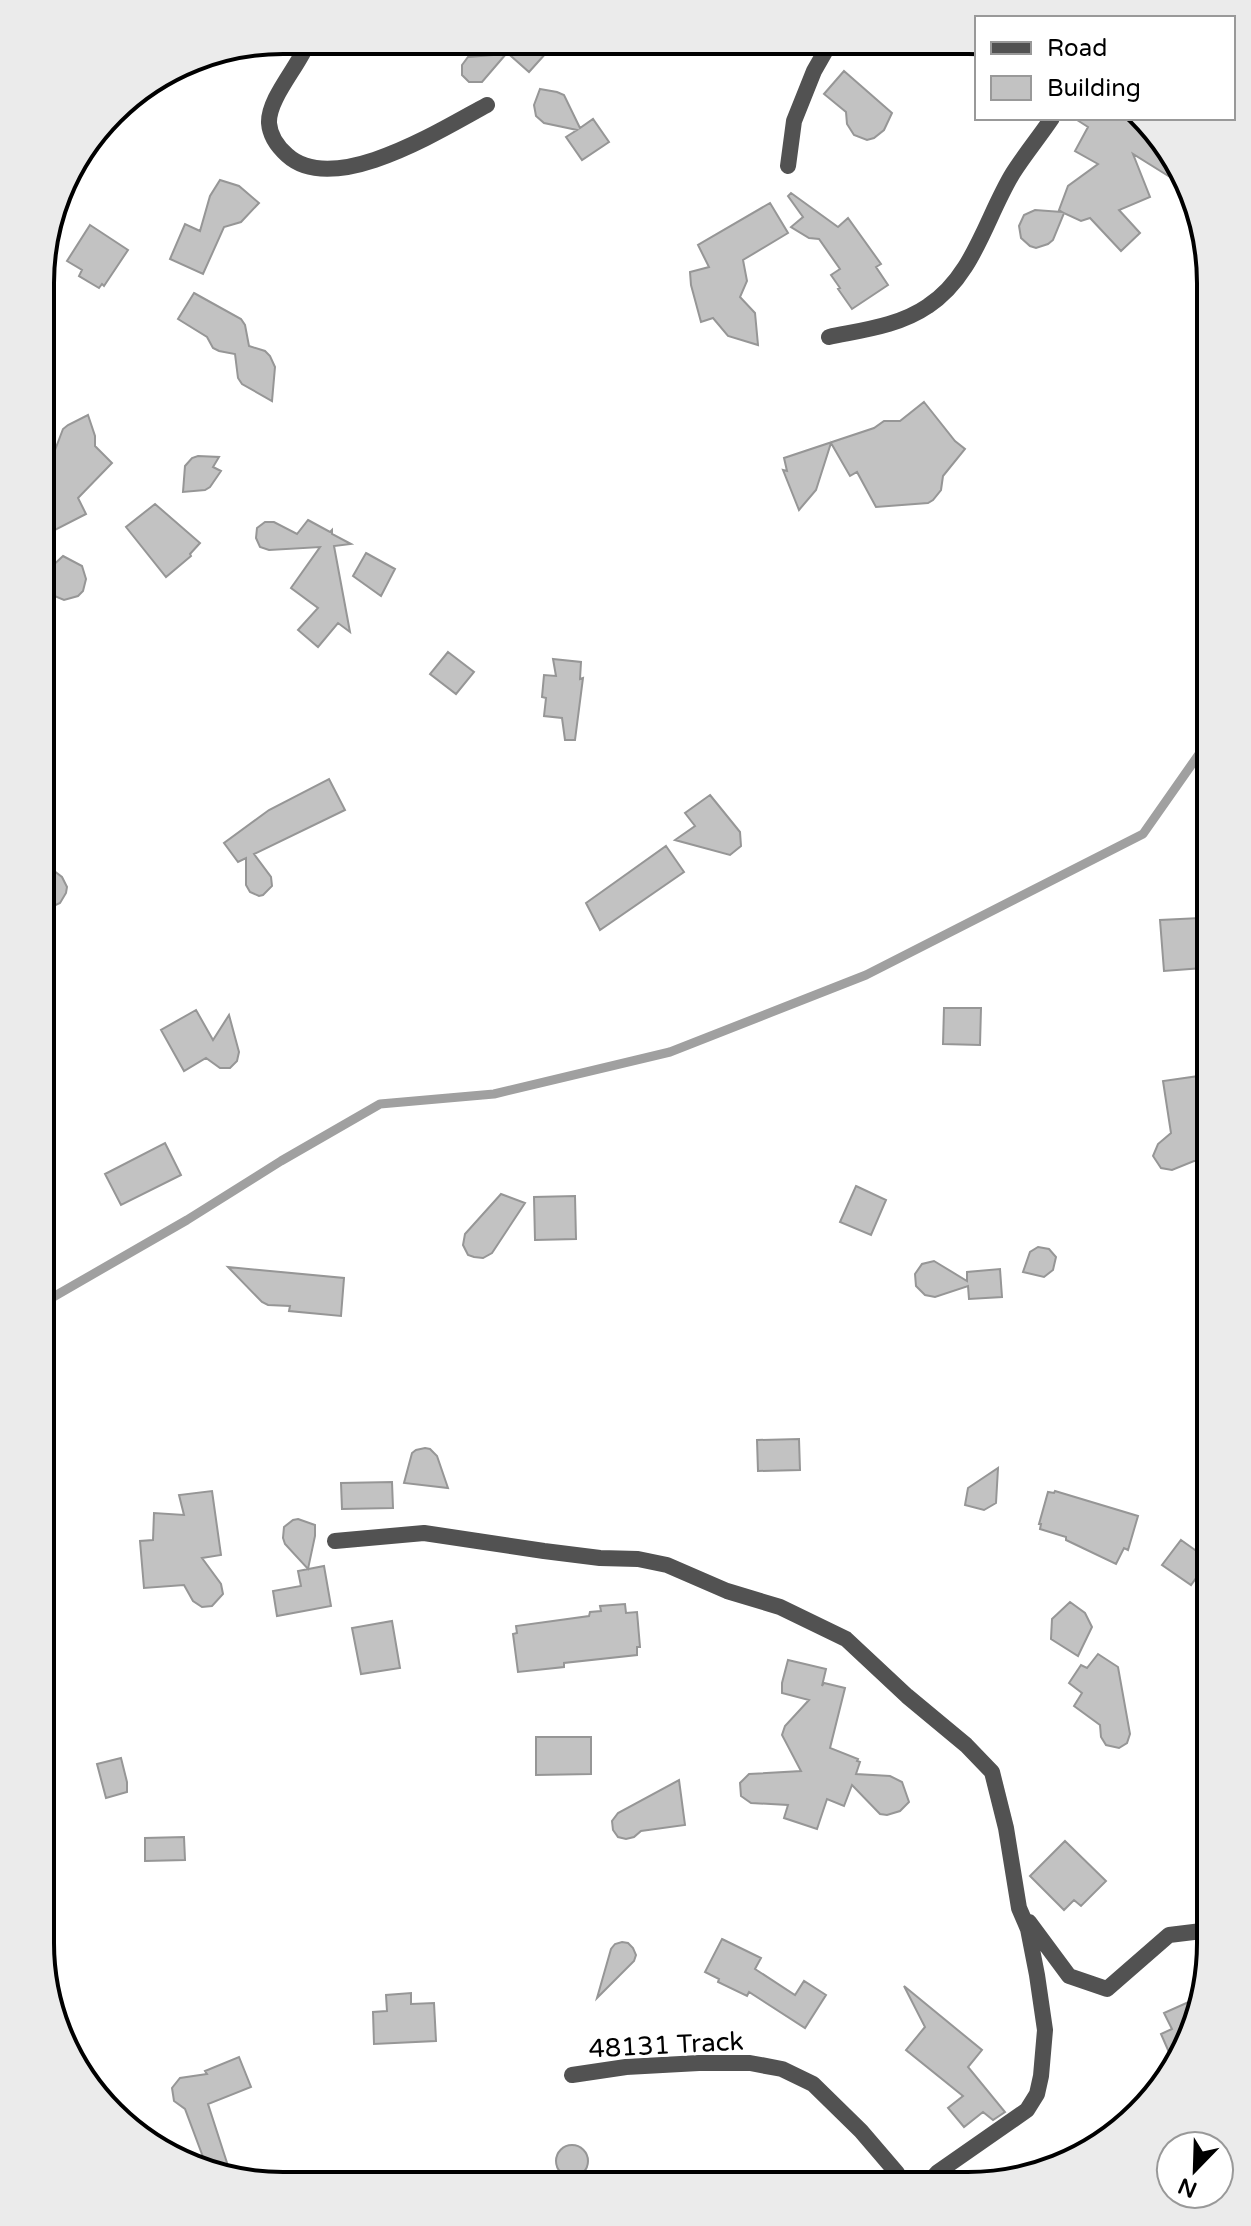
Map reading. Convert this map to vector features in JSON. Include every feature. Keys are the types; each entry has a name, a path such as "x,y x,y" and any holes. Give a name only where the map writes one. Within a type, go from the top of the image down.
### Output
{"street":[{"path":"304,54 275,102 269,121 279,148 293,160 314,167 344,168 369,163 415,144 487,105"},
{"path":"788,166 794,121 824,54"},
{"path":"829,337 896,322 927,307 945,293 972,255 1013,174 1051,120"},
{"path":"335,1541 424,1533 667,1565 727,1591 780,1607 846,1639 966,1745 992,1772 1006,1828 1019,1908 1028,1929 1045,2030 1037,2094 1027,2110 938,2172"},
{"path":"1019,1908 1069,1976 1107,1989 1169,1935 1197,1932"},
{"name":"48131 Track","path":"572,2075 613,2068 699,2063 750,2063 782,2069 813,2084 861,2131 896,2172"}],"building":[{"path":"506,54 482,82 469,82 462,75 462,65 468,57"},
{"path":"509,54 545,54 529,72"},
{"path":"844,71 892,113 884,130 874,138 867,140 854,135 847,124 846,112 824,94"},
{"path":"540,89 564,95 580,128 593,119 609,142 582,160 566,137 577,130 544,123 536,116 534,105"},
{"path":"1077,120 1128,120 1158,156 1171,178 1133,154 1150,197 1119,210 1140,233 1121,251 1090,218 1081,221 1064,213 1053,240 1036,248 1030,246 1021,238 1019,226 1024,215 1035,210 1062,212 1059,210 1068,186 1098,164 1075,151 1088,127"},
{"path":"220,180 239,186 259,203 241,222 224,227 203,274 170,259 185,224 200,231 210,196"},
{"path":"791,193 838,227 848,218 881,264 876,267 888,285 852,309 831,275 840,269 819,239 809,238 791,227 803,217 788,196"},
{"path":"770,203 788,233 743,260 747,281 740,297 755,313 758,345 728,336 713,318 701,322 690,272 709,267 698,245"},
{"path":"90,225 128,250 104,286 102,284 99,288 79,276 82,270 67,261"},
{"path":"194,293 241,319 249,346 270,356 275,367 272,401 242,384 238,378 235,354 213,348 207,337 178,319"},
{"path":"924,402 965,449 943,476 941,490 933,500 876,507 857,472 850,476 831,443 816,490 799,510 783,470 787,471 784,458 874,428 884,421 900,421"},
{"path":"88,415 95,446 112,463 78,498 86,514 54,530 54,450 63,429"},
{"path":"198,456 219,457 213,467 221,471 205,490 183,492 185,466"},
{"path":"155,504 200,543 191,556 166,577 126,527"},
{"path":"308,520 330,532 332,530 332,534 351,544 334,546 350,632 338,623 318,647 298,630 318,608 291,588 320,547 269,550 260,547 256,538 257,528 265,522 274,522 297,534"},
{"path":"366,553 395,569 381,596 353,576"},
{"path":"63,556 82,566 86,579 78,596 64,600 54,596 54,564"},
{"path":"448,652 474,672 456,694 430,674"},
{"path":"553,659 581,662 580,679 583,678 575,740 565,740 562,718 544,716 544,675 556,676"},
{"path":"329,779 345,810 254,854 271,877 272,886 263,895 250,892 246,885 246,858 238,862 224,843 269,810"},
{"path":"710,795 740,832 741,846 730,855 675,840 695,826 685,813"},
{"path":"666,846 684,872 600,930 586,903"},
{"path":"54,871 67,887 60,903 54,906"},
{"path":"1197,918 1197,968 1164,971 1160,920"},
{"path":"944,1008 981,1008 980,1045 943,1044"},
{"path":"196,1010 213,1040 229,1015 239,1052 237,1061 230,1068 220,1068 206,1058 184,1071 161,1030"},
{"path":"1197,1076 1197,1161 1172,1170 1161,1168 1153,1156 1158,1144 1171,1133 1163,1081"},
{"path":"165,1143 181,1175 121,1205 105,1174"},
{"path":"856,1186 886,1200 871,1235 840,1222"},
{"path":"501,1194 525,1203 492,1253 483,1258 468,1255 463,1245 465,1234"},
{"path":"575,1196 576,1239 535,1240 534,1197"},
{"path":"1038,1247 1049,1249 1056,1257 1053,1270 1044,1277 1023,1272 1030,1252"},
{"path":"934,1261 967,1281 967,1272 1000,1269 1002,1297 969,1299 968,1286 935,1297 925,1295 916,1286 915,1274 922,1264"},
{"path":"228,1267 344,1278 341,1316 289,1311 290,1306 268,1305"},
{"path":"799,1439 800,1470 758,1471 757,1440"},
{"path":"425,1448 437,1456 448,1488 404,1483 412,1453"},
{"path":"998,1468 996,1503 984,1510 965,1505 968,1488"},
{"path":"392,1482 393,1508 342,1509 341,1483"},
{"path":"212,1491 221,1555 202,1558 221,1584 223,1594 212,1606 202,1607 193,1601 184,1585 144,1588 140,1541 153,1540 154,1513 184,1515 179,1495"},
{"path":"1055,1491 1138,1516 1128,1550 1124,1548 1116,1564 1066,1540 1066,1537 1040,1529 1048,1492"},
{"path":"298,1519 315,1525 308,1569 283,1538 284,1527"},
{"path":"1181,1540 1197,1551 1197,1577 1191,1585 1162,1565"},
{"path":"324,1566 331,1606 277,1616 273,1591 301,1586 298,1571"},
{"path":"1070,1602 1085,1613 1092,1627 1078,1656 1051,1639 1052,1619"},
{"path":"625,1604 626,1613 637,1612 640,1647 637,1647 637,1655 564,1663 564,1667 518,1672 513,1634 517,1633 516,1626 589,1616 590,1612 601,1611 600,1606"},
{"path":"392,1621 400,1668 361,1674 352,1628"},
{"path":"1098,1654 1118,1667 1130,1734 1127,1743 1119,1748 1106,1745 1101,1737 1100,1725 1074,1706 1082,1693 1069,1683 1081,1665 1087,1668"},
{"path":"788,1660 826,1669 822,1686 824,1683 845,1688 830,1748 858,1759 856,1774 890,1776 902,1782 909,1802 900,1811 880,1814 852,1785 844,1806 827,1799 817,1829 784,1818 788,1805 751,1803 741,1796 740,1783 749,1774 801,1771 782,1735 785,1726 809,1700 782,1693"},
{"path":"536,1737 591,1737 591,1774 536,1775"},
{"path":"121,1758 127,1792 106,1798 97,1764"},
{"path":"679,1780 685,1825 641,1831 626,1839 618,1837 612,1821 618,1813"},
{"path":"184,1837 185,1860 145,1861 145,1838"},
{"path":"1065,1841 1106,1881 1081,1906 1074,1900 1064,1910 1030,1876"},
{"path":"722,1939 761,1958 755,1969 795,1995 804,1981 826,1995 805,2028 749,1992 747,1996 705,1972"},
{"path":"622,1942 633,1948 636,1955 634,1961 597,1998 611,1949"},
{"path":"904,1986 982,2050 968,2067 1005,2112 993,2120 983,2112 964,2127 948,2108 963,2096 906,2050 925,2027"},
{"path":"411,1993 411,2004 434,2003 436,2041 374,2044 373,2012 387,2011 386,1995"},
{"path":"1189,2002 1169,2052 1161,2034 1172,2029 1164,2013"},
{"path":"239,2057 251,2087 208,2104 228,2165 203,2158 185,2109 174,2101 172,2088 180,2078 207,2074 205,2071"},
{"path":"566,2146 578,2146 587,2155 587,2167 583,2172 561,2172 557,2167 557,2155"}],"waterway":[{"path":"54,1297 380,1104 494,1094 670,1052 866,975 1143,834 1197,757"}]}
